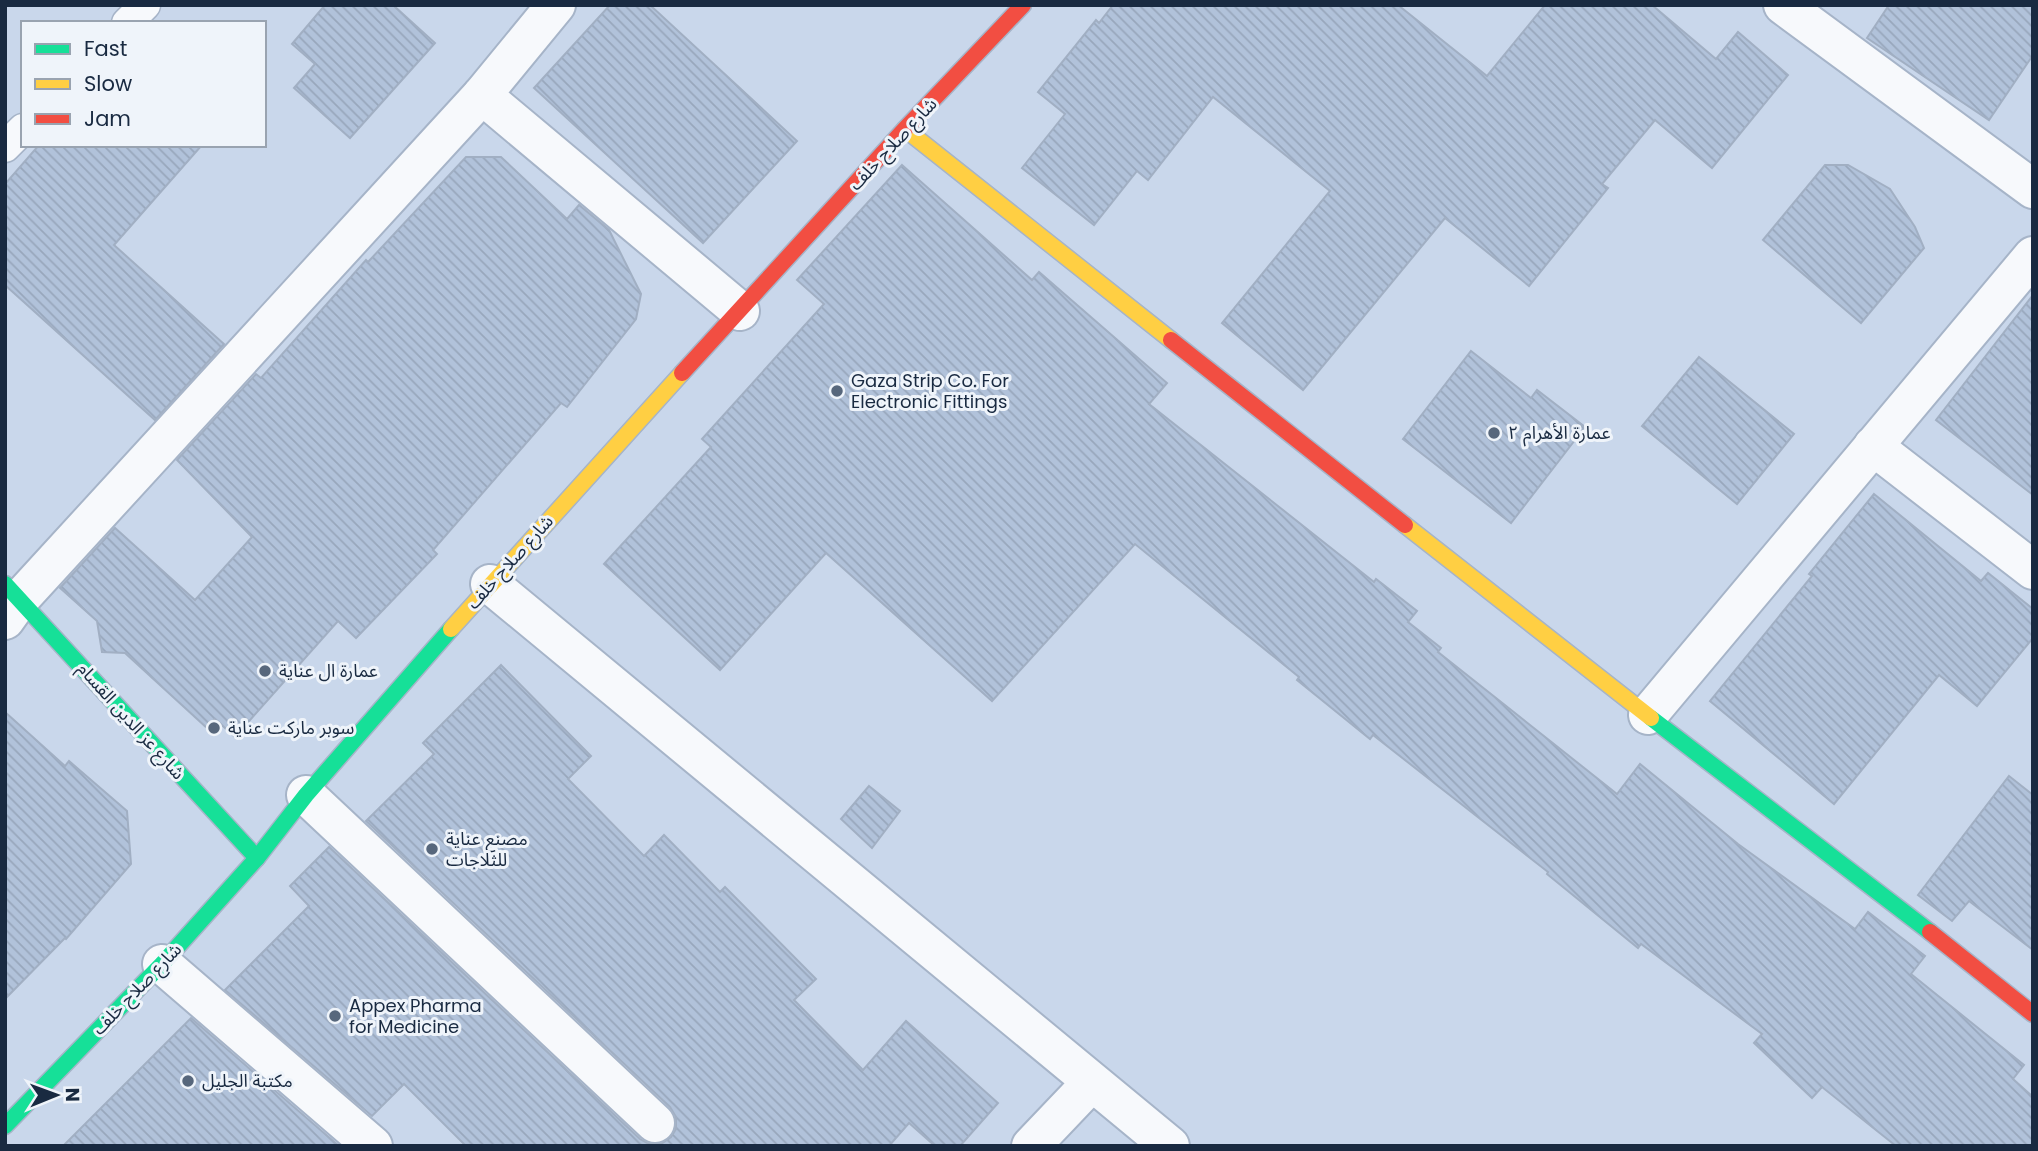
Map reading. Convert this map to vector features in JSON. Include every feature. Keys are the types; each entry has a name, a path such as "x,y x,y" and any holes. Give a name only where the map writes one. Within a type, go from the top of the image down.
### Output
{"main road":[{"name":"شارع صلاح خلف","path":"5,1126 162,964 257,858 306,795 490,584 905,130 1023,5"},
{"path":"905,130 1648,715 2033,1014"},
{"name":"شارع عز الدين القسام","path":"10,601 257,858"}],"street":[{"path":"10,601 482,95 556,5"},
{"path":"1783,5 2033,189"},
{"path":"482,95 740,311"},
{"path":"1648,715 2033,256"},
{"path":"1873,446 2033,570"},
{"path":"490,584 1170,1146"},
{"path":"306,795 655,1124"},
{"path":"162,964 373,1146"},
{"path":"1031,1146 1091,1083"}],"lane":[{"path":"129,21 145,5"},
{"path":"5,147 21,131"}],"building":[{"path":"325,5 393,5 435,43 350,138 294,88 315,64 292,44"},
{"path":"610,5 650,5 797,141 703,243 534,88"},
{"path":"1113,5 1398,5 1487,76 1545,5 1652,5 1716,59 1738,32 1788,75 1712,168 1655,120 1602,184 1608,188 1529,286 1445,218 1303,390 1222,323 1330,191 1213,97 1148,180 1137,171 1094,225 1022,168 1065,114 1038,92 1096,20 1099,23"},
{"path":"1889,5 2033,5 2033,55 1989,120 1867,38"},
{"path":"37,147 200,147 114,245 224,344 155,420 5,285 5,184"},
{"path":"466,157 501,157 567,219 579,205 609,230 641,294 636,319 567,407 561,403 433,550 437,554 356,638 338,621 235,737 215,719 207,728 125,653 102,652 97,621 60,588 115,528 195,600 252,537 177,460 256,374 261,378 366,260 368,262"},
{"path":"902,165 1032,280 1039,272 1167,383 1149,404 1374,582 1376,579 1417,611 1408,622 1441,648 1438,652 1617,794 1640,764 1738,844 1855,929 1868,912 1925,956 1911,974 2024,1065 2013,1079 2033,1097 2033,1146 1896,1146 1822,1087 1812,1098 1754,1043 1762,1034 1641,944 1638,948 1547,874 1548,872 1373,735 1370,739 1297,680 1299,677 1135,544 992,701 826,553 720,670 604,564 711,447 702,439 824,304 797,280"},
{"path":"1825,165 1848,165 1890,189 1915,227 1924,248 1861,323 1763,240"},
{"path":"2033,295 2033,495 1936,420"},
{"name":"عمارة الأهرام ٢","path":"1471,351 1531,398 1537,390 1585,427 1511,523 1403,439"},
{"path":"1699,357 1794,434 1737,504 1642,426"},
{"path":"1874,494 1981,581 1988,573 2033,609 2033,638 1977,706 1939,675 1834,804 1710,701 1812,576 1809,574"},
{"path":"501,665 591,756 568,779 644,856 664,835 720,892 725,887 816,979 794,1000 863,1070 906,1021 998,1103 960,1146 935,1146 909,1123 889,1146 466,1146 404,1084 372,1116 225,990 309,906 290,886 329,847 640,1139 649,1144 661,1144 671,1137 676,1129 676,1117 670,1107 366,821 434,754 423,743"},
{"path":"5,712 65,766 69,761 127,811 131,864 66,939 5,999"},
{"path":"2009,776 2033,795 2033,950 1969,901 1952,921 1918,895"},
{"path":"869,786 900,811 872,848 841,819"},
{"path":"191,1018 339,1146 63,1146"}],"traffic: fast":[{"path":"5,584 257,858"},
{"path":"5,1126 162,964 257,858 306,795 451,629"},
{"path":"1651,718 1930,932"}],"traffic: slow":[{"path":"905,129 1171,340"},
{"path":"451,629 682,373"},
{"path":"1405,525 1651,718"}],"traffic: jam":[{"path":"682,373 905,129 1023,5"},
{"path":"1171,340 1405,525"},
{"path":"1930,932 2033,1014"}],"place":[{"name":"Gaza Strip Co. For Electronic Fittings","path":"837,391"},
{"name":"عمارة الأهرام ٢","path":"1494,433"},
{"name":"عمارة ال عناية","path":"265,671"},
{"name":"سوبر ماركت عناية","path":"214,728"},
{"name":"مصنع عناية للثلاجات","path":"432,849"},
{"name":"Appex Pharma for Medicine","path":"335,1016"},
{"name":"مكتبة الجليل","path":"188,1081"}]}
